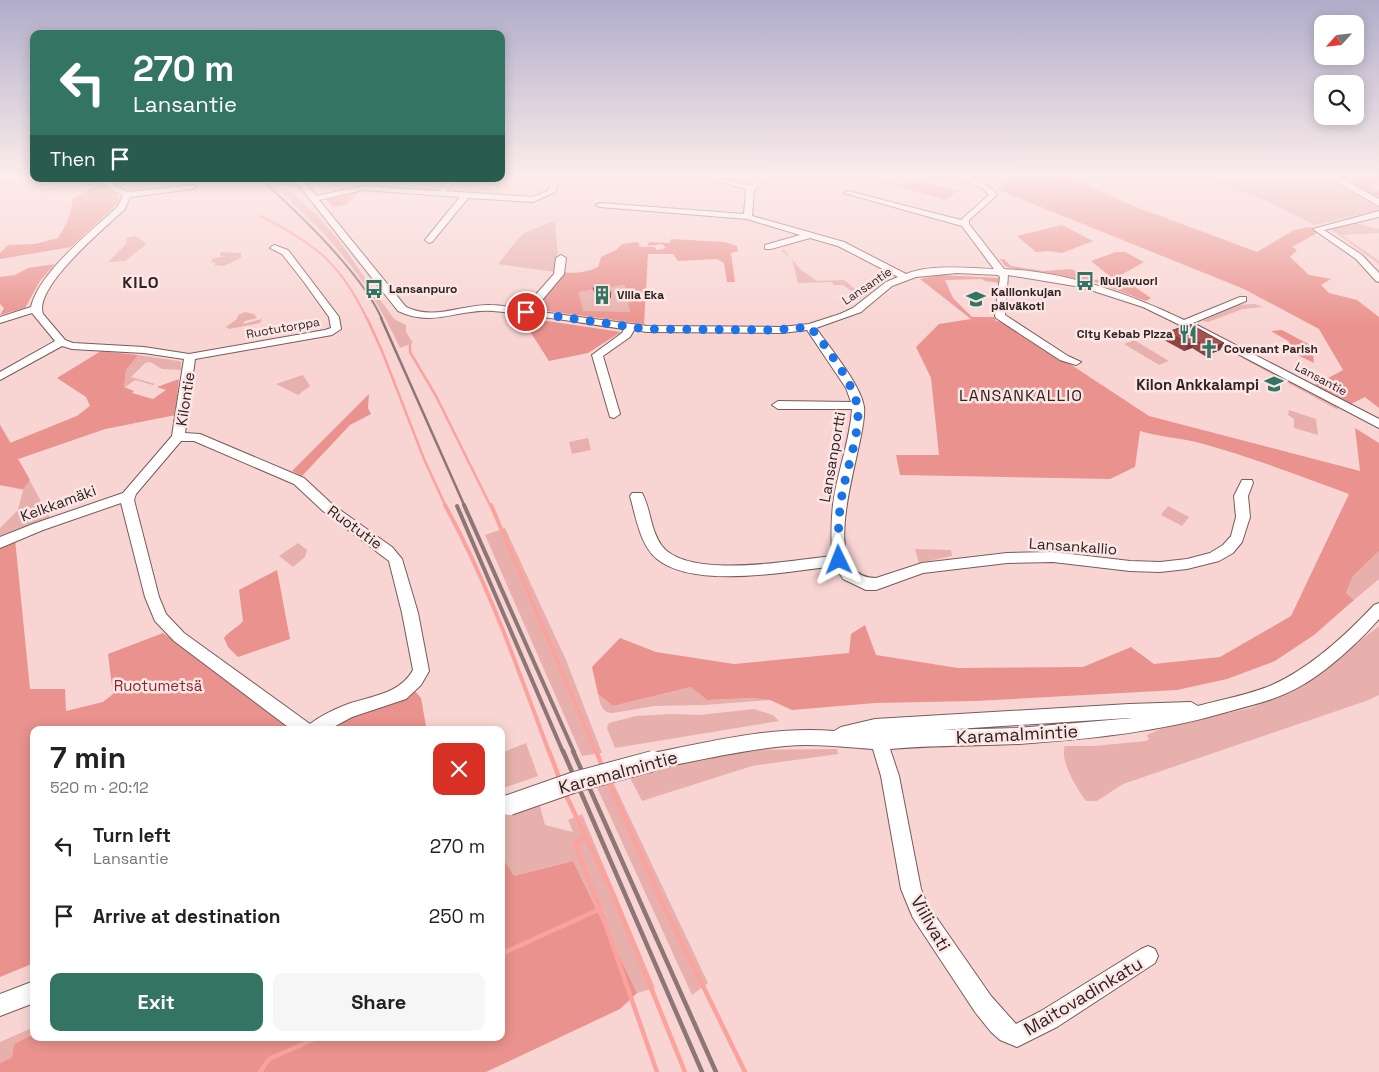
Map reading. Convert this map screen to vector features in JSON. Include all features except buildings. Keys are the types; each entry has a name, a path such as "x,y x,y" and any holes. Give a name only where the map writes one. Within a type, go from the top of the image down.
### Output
{"street":[{"path":"0,376 61,342 44,324 36,309 38,299 58,268 102,226"},
{"name":"Lansantie","path":"335,226 402,309 419,316 437,316 478,308 526,312 630,327 671,330 774,330 810,327 836,320 857,310 889,284 924,272 942,270 1002,272 1083,284 1146,306 1185,323 1379,424"},
{"path":"429,240 441,226"},
{"path":"779,226 854,249 905,277"},
{"path":"968,226 1005,277 1000,316 1064,358 1076,362"},
{"path":"1330,226 1318,229 1352,252 1379,279"},
{"path":"768,247 809,235"},
{"name":"Ruotutorppa","path":"189,357 328,333 336,329 334,317 307,280 285,252 274,248"},
{"path":"526,312 559,274 561,258"},
{"path":"1185,323 1242,299"},
{"path":"0,320 36,309"},
{"path":"614,414 597,355 626,334 630,327"},
{"name":"Lansanportti","path":"810,327 852,388 858,406 857,424 838,523 839,560"},
{"name":"Kilontie","path":"61,342 72,346 144,350 189,357 190,364 178,437 128,496"},
{"path":"778,405 858,406"},
{"name":"Ruotutie","path":"178,437 196,437 299,481 328,508 360,533 378,544 395,559 410,613 421,671 419,678 414,685 401,693 348,711 322,726"},
{"name":"Lansankallio","path":"839,560 848,574 866,584 876,584 922,568 1007,558 1053,557 1130,566 1160,567 1187,564 1214,557 1228,549 1238,538 1243,517 1241,496 1247,484"},
{"path":"128,496 131,518 152,598 160,617 179,637 300,726"},
{"name":"Kelkkamäki","path":"0,544 46,524 128,496"},
{"path":"637,496 645,528 651,541 664,557 684,566 716,572 839,560"},
{"name":"Karamalmintie","path":"505,806 575,782 652,761 746,743 787,738 826,738 877,734 925,738 1018,736 1132,726 1184,717 1273,692 1294,682 1325,660 1376,614"},
{"name":"Viilivati","path":"877,734 890,776 911,889 920,911 983,1004 999,1024 1008,1032 1017,1036"},
{"name":"Maitovadinkatu","path":"1017,1036 1049,1019 1148,956"},
{"path":"0,1004 30,993"}],"shaded area":[{"path":"316,226 326,226 340,242 394,319 406,325 406,332 413,343 400,348 389,325 363,283 334,245"},
{"path":"541,226 555,226 558,259 556,272 498,264 522,234"},
{"path":"1336,226 1367,226 1379,229 1379,233 1342,235 1379,261 1379,264 1329,228"},
{"path":"136,236 146,243 144,246 125,261 108,262 126,244 127,238"},
{"path":"780,250 784,250 791,258"},
{"path":"221,252 241,253 241,258 224,266 214,265 216,263 211,262 213,258 227,256 220,256"},
{"path":"792,260 800,269 817,281 844,280 861,294 867,294 859,300 856,299 860,297 843,285 834,285 832,282 798,283"},
{"path":"626,285 630,312 583,312 579,292"},
{"path":"1255,304 1263,307 1243,309 1208,322 1202,321 1237,305"},
{"path":"245,312 254,314 257,318 245,321 243,324 262,319 260,323 229,329 226,327 237,319 238,315"},
{"path":"1134,340 1169,361 1159,365 1124,344"},
{"path":"138,355 179,361 181,362 181,370 162,369 150,362 145,363 131,377 155,384 135,380 124,388 126,370"},
{"path":"1242,358 1260,365 1337,406 1338,410"},
{"path":"303,375 310,386 298,395 276,384"},
{"path":"90,406 175,415 105,429 18,459 50,518 0,539 0,528 18,510 23,490 0,485 0,425 11,443 77,416"},
{"path":"1289,410 1316,419 1318,435 1294,428 1294,419 1288,415"},
{"path":"588,438 591,450 572,454 569,442"},
{"path":"1168,506 1189,517 1182,526 1161,515"},
{"path":"505,528 566,660 602,753 582,756 485,535"},
{"path":"298,543 307,550 305,557 293,567 279,556"},
{"path":"915,549 951,550 952,556 919,563"},
{"path":"1379,551 1379,579 1354,600 1346,593 1353,576"},
{"path":"1379,626 1379,695 1123,784 1097,801 1086,801 1070,774 1064,759 1065,746 1094,746 1146,741 1149,739 1147,735 1170,725 1251,708 1301,686"},
{"path":"691,687 707,700 751,698 770,700 704,705 654,706 609,713 604,710 598,694 613,706"},
{"path":"754,709 773,715 779,721 615,748 607,728 609,723 636,716 700,715"},
{"path":"526,743 538,776 505,788 505,751"},
{"path":"837,749 838,754 752,766 642,801 627,772 738,750"},
{"path":"612,780 708,983 692,995 594,781"},
{"path":"538,799 545,825 573,832 568,820 582,814 655,988 637,993 573,861 514,876 505,861 505,812"},
{"path":"30,1029 30,1036 14,1044 12,1057 0,1063 0,1042"}],"green space":[{"path":"93,226 71,247 0,259 0,253 8,245 35,244 58,238 65,227"},
{"path":"1064,226 1093,241 1062,253 1036,252 1017,236"},
{"path":"1088,226 1187,226 1257,252 1294,230 1310,227 1319,232 1292,247 1297,250 1290,257 1309,275 1331,279 1321,285 1329,293 1357,300 1379,317 1379,408 1365,397 1351,404 1315,385 1343,370 1319,329 1244,289"},
{"path":"671,239 725,242 737,246 738,251 731,253 735,282 727,282 724,263 717,259 678,261 673,254 648,254 644,324 524,308 556,272 588,271 598,267 601,257 616,250 622,244 638,242 640,247 654,247 657,250 666,248 662,244 647,246 649,242 670,243","holes":["625,285 630,312 583,311 579,292"]},
{"path":"1116,252 1125,252 1144,262 1119,276 1151,298 1146,301 1095,282 1010,268 1005,266 1000,259 1004,259 1011,266 1043,271 1071,269 1094,280 1112,278 1091,261"},
{"path":"55,264 40,281 25,308 0,315 4,308 0,304 0,277 15,275 28,268"},
{"path":"940,275 1001,278 1000,283 982,279 945,280 953,298 972,317 994,317 996,321 1006,322 1149,416 1360,471 1355,428 1379,443 1379,551 1353,576 1346,593 1354,600 1314,635 1275,661 1227,679 1177,690 975,701 875,703 792,710 770,700 751,698 707,700 691,687 613,706 598,694 592,667 620,638 656,652 734,664 849,653 851,634 865,625 876,655 958,668 1083,667 1131,647 1154,664 1220,657 1291,616 1349,494 1219,448 1140,431 1135,467 1110,479 900,475 896,455 939,455 931,378 916,347 939,324 971,319 920,279"},
{"path":"513,316 621,332 588,353 549,361 524,322"},
{"path":"1282,330 1312,346 1314,363 1279,346 1290,342 1271,331"},
{"path":"101,351 138,355 126,370 124,387 134,391 132,393 153,399 166,390 157,387 179,379 175,415 105,429 18,459 30,480 23,489 0,485 0,425 10,443 77,416 90,406 86,397 57,378"},
{"path":"369,394 368,408 371,414 350,425 302,476 292,471"},
{"name":"Ruotumetsä","path":"15,539 30,689 65,689 66,711 103,702 113,694 108,654 163,633 288,726 30,726 30,965 0,977 0,546"},
{"path":"277,570 290,639 238,657 228,647 224,638 243,621 239,590"},
{"path":"414,690 421,698 426,726 331,726"},
{"path":"505,861 514,876 573,861 637,993 620,1009 486,1072 0,1072 0,1063 12,1057 14,1044 30,1036 30,1041 505,1041"}],"waterway":[{"path":"280,226 312,246 336,269 357,299 367,319"},
{"path":"367,318 382,351 424,459 446,506"},
{"path":"410,345 410,352 436,396 491,507"},
{"path":"491,505 596,752"},
{"path":"446,506 489,596 549,752"},
{"path":"549,751 560,780"},
{"path":"596,751 603,768"},
{"path":"608,780 662,902 745,1072"},
{"path":"565,793 613,894 685,1072"},
{"path":"585,837 575,844 600,909"},
{"path":"505,952 600,909"},
{"path":"600,909 657,1072"},
{"path":"260,1072 269,1059 310,1041"}],"railway":[{"path":"311,226 359,282 382,319"},
{"path":"381,318 465,507"},
{"path":"464,505 574,752"},
{"path":"457,506 563,752"},
{"path":"563,751 702,1072"},
{"path":"573,751 716,1072"}],"place":[{"name":"Nuijavuori","path":"1085,281"},
{"name":"Lansanpuro","path":"374,289"},
{"name":"Villa Eka","path":"602,295"},
{"name":"Kallionkujan päiväkoti","path":"976,299"},
{"name":"City Kebab Pizza","path":"1188,334"},
{"name":"Covenant Parish","path":"1209,349"},
{"name":"Kilon Ankkalampi","path":"1274,384"}],"district":[{"name":"KILO","path":"141,282"},
{"name":"LANSANKALLIO","path":"1021,395"}],"route":[{"path":"526,312 578,321 646,329 774,330 810,327 852,388 858,406 857,424 838,523 839,560"}]}
